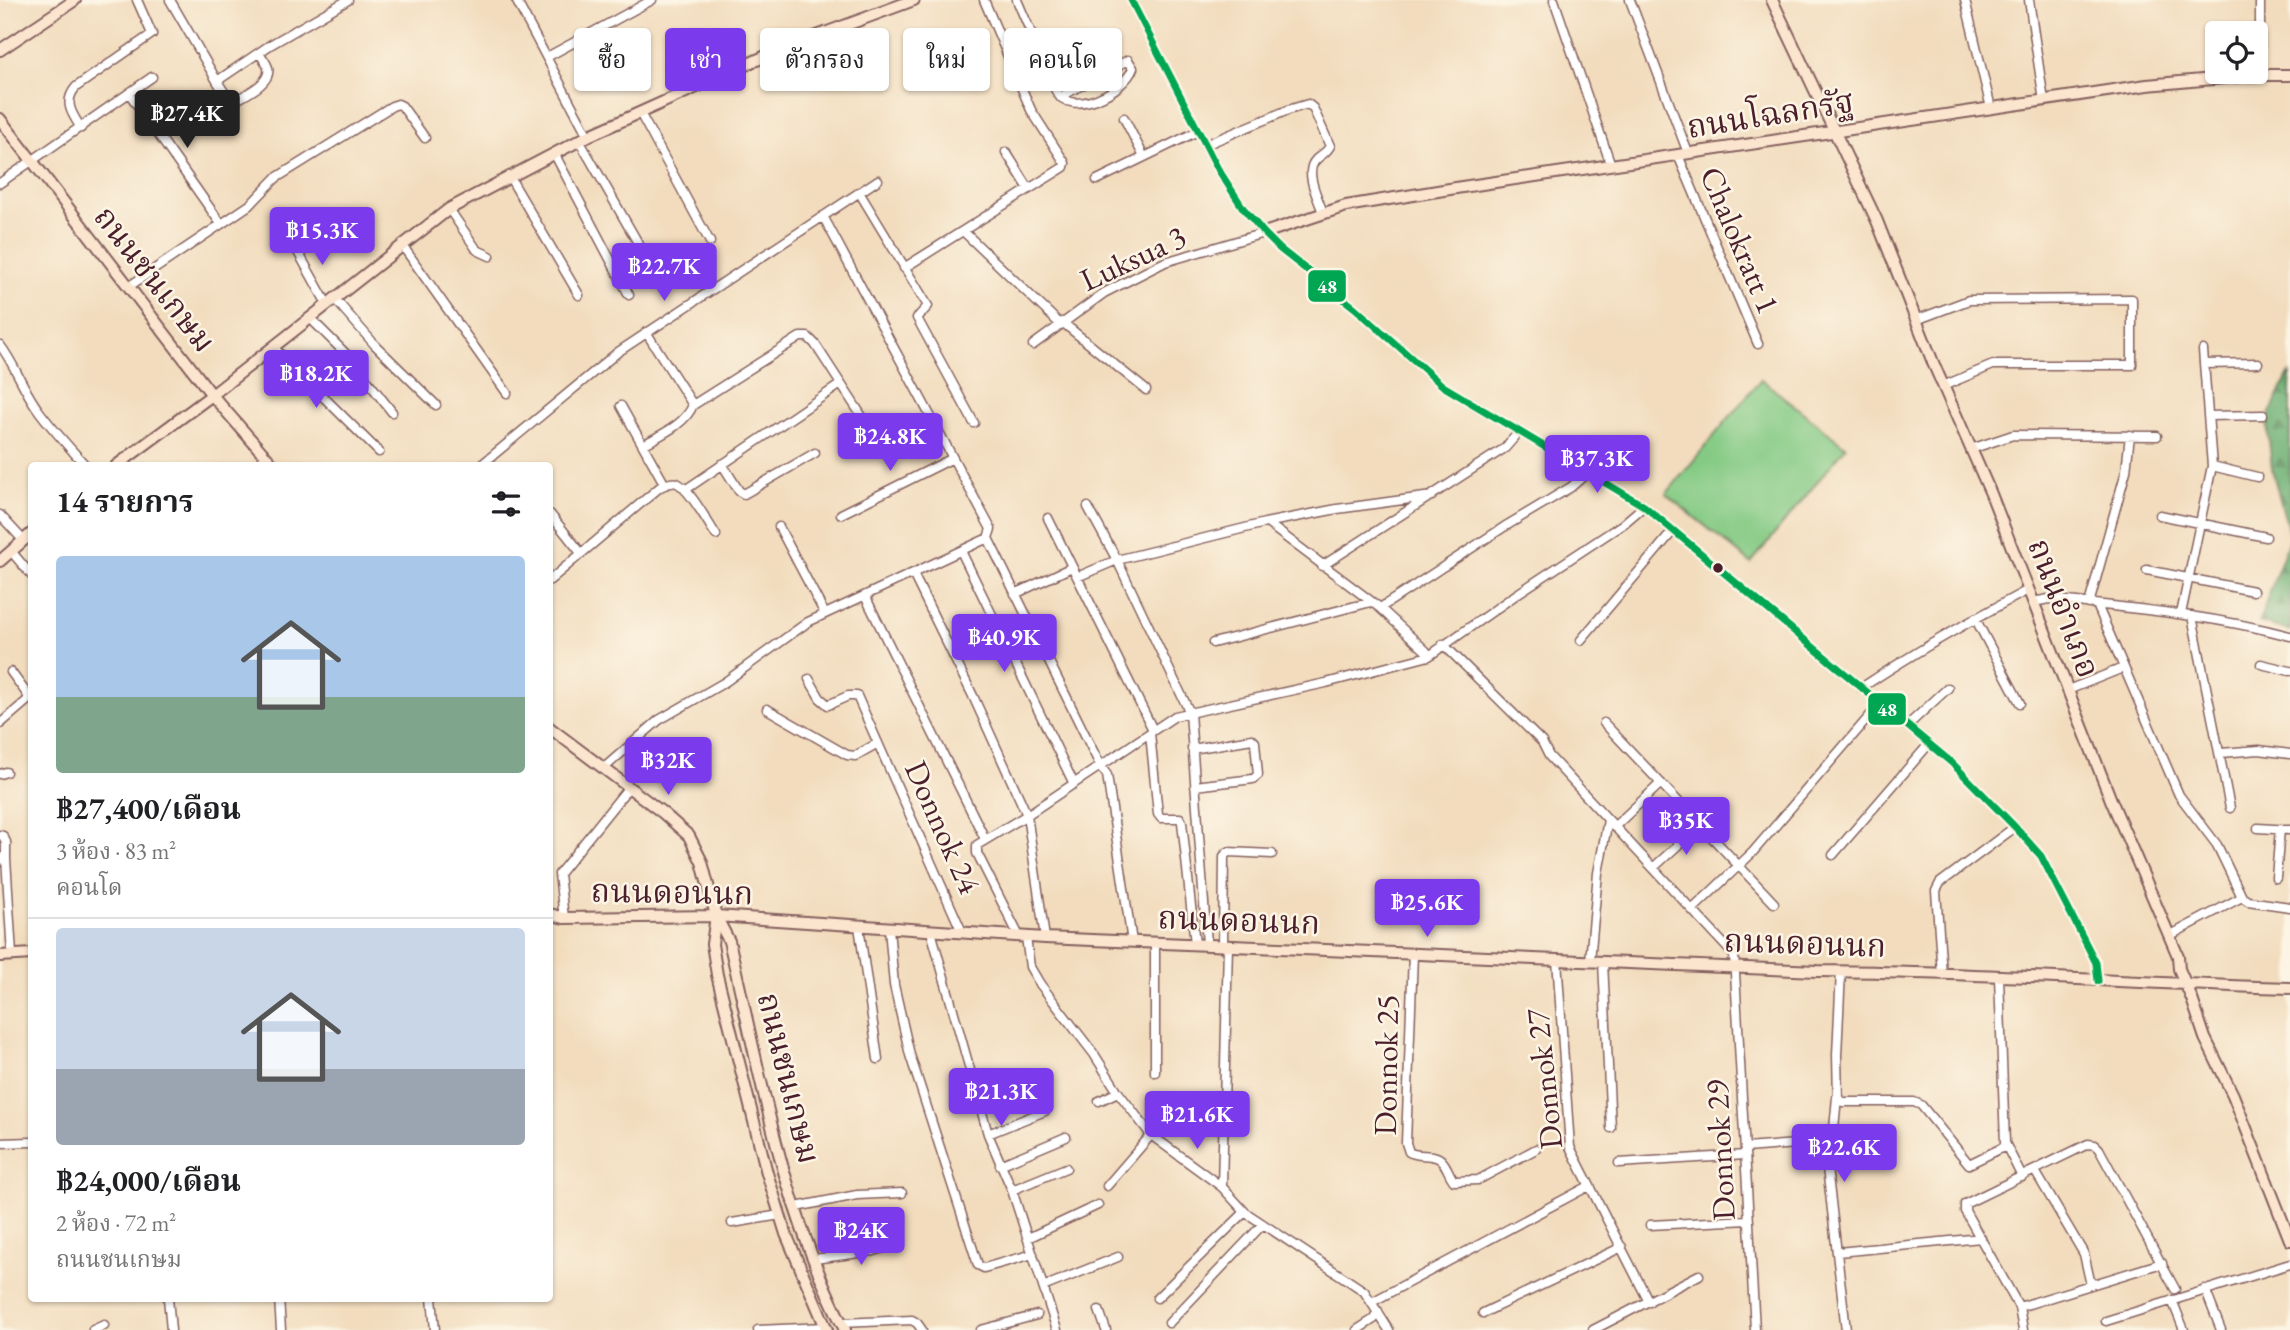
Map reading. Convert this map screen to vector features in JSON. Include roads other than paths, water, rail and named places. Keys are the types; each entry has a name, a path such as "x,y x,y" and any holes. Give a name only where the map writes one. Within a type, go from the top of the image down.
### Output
{"street":[{"path":"0,50 75,0"},
{"path":"80,128 69,106 71,93 152,34 138,0"},
{"path":"170,0 231,103 264,81 268,67 259,53"},
{"path":"217,81 348,0"},
{"path":"516,0 646,257"},
{"path":"547,58 652,0"},
{"path":"121,462 212,395 449,209 584,138 779,50 888,4 914,0"},
{"path":"904,268 1064,167 1065,163 1031,110 984,0"},
{"path":"1017,0 1060,97 1064,101 1069,103 1102,97 1122,83 1133,68 1128,60 1060,97"},
{"path":"1132,0 1218,169 1243,208 1264,233 1280,249 1355,308 1443,386 1644,506 1952,763 2041,856 2096,963 2098,981"},
{"path":"1554,0 1611,165"},
{"name":"Chalokratt 1","path":"1630,0 1683,154 1758,344"},
{"name":"ถนนอำเภอ","path":"1772,0 1877,220 2111,800 2169,936 2205,1038 2249,1135 2290,1240"},
{"path":"1965,0 1991,108"},
{"path":"2029,0 2044,101"},
{"path":"2259,0 2259,21"},
{"name":"ถนนโฉลกรัฐ","path":"2268,75 2290,75"},
{"path":"0,183 152,77"},
{"name":"ถนนโฉลกรัฐ","path":"1264,233 1346,206 1462,187 2147,85 2205,80"},
{"path":"129,93 221,224"},
{"path":"1205,145 1308,104 1313,108 1329,146 1311,167 1313,183 1323,213"},
{"path":"128,287 251,204 276,178 393,106 402,106 425,138"},
{"path":"640,113 710,242"},
{"path":"1124,118 1144,157"},
{"name":"ถนนชนเกษม","path":"0,119 212,395 271,462"},
{"path":"1097,180 1198,131"},
{"path":"1006,152 1029,189"},
{"path":"554,153 629,295"},
{"path":"509,176 579,295"},
{"path":"485,462 618,352 878,180"},
{"path":"859,192 928,306 917,318 974,423"},
{"path":"449,209 477,250 490,256"},
{"path":"823,216 991,529 988,538 1107,775 1132,942"},
{"path":"963,230 1061,323 1146,390"},
{"name":"Luksua 3","path":"1033,345 1104,293 1165,262 1264,233"},
{"path":"293,243 330,301 436,405"},
{"path":"402,245 507,393"},
{"path":"1916,320 1969,300 2132,299 2132,365 1993,365 1943,386"},
{"path":"310,318 348,356 393,412"},
{"path":"646,332 693,405"},
{"path":"643,445 678,424 693,405 800,337 808,337 814,344 876,438"},
{"path":"0,345 10,358 24,389 39,412 83,462"},
{"path":"273,347 379,452"},
{"path":"2180,614 2211,467 2203,350"},
{"path":"2204,364 2258,363"},
{"path":"684,490 841,384"},
{"path":"621,406 665,485"},
{"path":"2208,416 2263,415"},
{"path":"1322,566 1505,448 1519,432"},
{"path":"1971,449 2012,435 2157,436"},
{"path":"2130,435 2126,471 2093,604 2179,795 2217,845 2242,897 2248,901 2290,907"},
{"path":"722,464 739,491 744,494 815,453"},
{"path":"841,514 953,458"},
{"path":"2211,467 2257,477"},
{"path":"1380,608 1571,487 1587,472"},
{"path":"553,577 665,485 677,483 716,535"},
{"path":"1077,577 1117,560 1267,523 1337,509 1432,496"},
{"path":"1389,1330 1372,1302 1357,1286 1245,1212 1222,1186 1151,1135 1033,972 1023,936 978,853 977,845 1101,767 1175,716 1326,683 1429,656 1623,524 1644,506"},
{"path":"1088,507 1117,560 1190,713 1207,944"},
{"path":"0,515 27,537 0,561"},
{"path":"2160,515 2266,537"},
{"path":"553,518 581,552"},
{"path":"1048,518 1152,731 1158,814 1161,818 1180,818 1182,822 1195,944"},
{"path":"1267,523 1380,608 1429,656"},
{"path":"779,527 825,614"},
{"path":"1581,640 1673,531"},
{"path":"604,768 659,720 725,682 808,622 988,538"},
{"path":"11,551 28,571"},
{"path":"961,551 1074,784"},
{"path":"1015,594 1072,567"},
{"path":"2147,570 2253,591"},
{"path":"912,574 973,696 1027,815 1045,938"},
{"path":"1861,688 1900,662 2028,590"},
{"path":"865,596 985,839"},
{"path":"2033,602 2049,599 2180,614 2290,636"},
{"path":"1213,643 1371,603"},
{"path":"2192,616 2231,808"},
{"path":"1975,618 2020,703"},
{"path":"1443,645 1542,742 1549,756 1693,909 1734,955 1734,967"},
{"path":"2261,664 2290,671"},
{"path":"2068,691 2123,668"},
{"path":"11,672 28,696"},
{"name":"Donnok 24","path":"809,678 820,698 828,705 848,696 857,696 962,932"},
{"path":"1907,726 1948,688"},
{"path":"0,724 28,700"},
{"path":"1693,909 1752,853 1880,704"},
{"path":"767,709 847,755 855,756 878,743"},
{"path":"1604,723 1774,902"},
{"name":"ถนนชนเกษม","path":"553,731 689,836 702,862 716,916 729,941 769,1121 814,1259 843,1326"},
{"path":"1192,749 1252,740 1255,742 1258,772 1254,779 1195,786"},
{"path":"1833,856 1929,744"},
{"path":"2221,753 2259,750 2290,754"},
{"path":"1590,961 1598,873 1611,823 1661,783"},
{"path":"564,918 559,874 628,788"},
{"path":"1653,868 1700,825"},
{"path":"1942,974 1937,891 1940,883 2015,827"},
{"path":"2258,828 2290,830"},
{"path":"2276,878 2280,830"},
{"path":"0,835 4,836 6,842 3,858 6,956 28,954"},
{"path":"1222,1186 1224,856 1228,852 1272,854"},
{"path":"2169,936 2242,897"},
{"name":"ถนนดอนนก","path":"553,915 564,918 716,916 1132,942 2186,985 2289,985"},
{"name":"ถนนชนเกษม","path":"716,916 712,944 718,975 767,1173 780,1214 826,1329"},
{"name":"ถนนดอนนก","path":"553,924 564,918"},
{"path":"859,926 878,1059"},
{"path":"889,928 894,985 910,1055 978,1265 984,1268 1033,1254"},
{"path":"931,931 988,1134 1012,1190 1057,1330"},
{"path":"1155,943 1155,1072"},
{"name":"Donnok 25","path":"1413,954 1406,1143 1409,1152 1415,1156 1435,1156 1442,1161 1454,1181 1478,1180 1536,1149"},
{"name":"Donnok 27","path":"1557,959 1570,1147 1649,1301"},
{"path":"1603,962 1611,1128"},
{"name":"Donnok 29","path":"1734,967 1755,1330"},
{"path":"1619,1163 1745,1152 1833,1139 1841,971"},
{"path":"1998,977 2006,1146 2022,1177"},
{"path":"1099,1101 1118,1092"},
{"path":"1837,1097 1843,1102 1908,1102 1921,1105 1969,1164 2006,1146"},
{"path":"988,1134 1045,1111"},
{"path":"1107,1186 1151,1135"},
{"path":"1000,1165 1066,1138"},
{"path":"0,1143 28,1142"},
{"path":"1824,1142 1846,1330"},
{"path":"2023,1330 2020,1307 1965,1211 1965,1204 2088,1144 2095,1145 2175,1289"},
{"path":"1012,1190 1066,1168"},
{"path":"2035,1171 2084,1254 2091,1285"},
{"path":"1372,1302 1589,1185"},
{"path":"796,1207 857,1195 902,1193"},
{"path":"1028,1238 1098,1205"},
{"path":"1157,1298 1245,1212"},
{"path":"732,1223 780,1214"},
{"path":"1650,1225 1749,1220"},
{"path":"1169,1323 1263,1224"},
{"path":"1838,1252 1981,1238"},
{"path":"814,1259 869,1252 899,1243"},
{"path":"1483,1314 1622,1247"},
{"path":"1043,1287 1118,1257"},
{"path":"2020,1307 2162,1263"},
{"path":"2106,1321 2290,1264"},
{"path":"1593,1330 1699,1275"},
{"path":"2205,1289 2221,1330"},
{"path":"2172,1300 2184,1330"},
{"path":"168,1302 171,1330"},
{"path":"279,1302 281,1330"},
{"path":"432,1302 435,1330"},
{"path":"1099,1310 1106,1330"},
{"path":"1357,1330 1374,1319 1378,1311"},
{"path":"981,1330 1037,1315"},
{"path":"843,1326 912,1320 922,1330"},
{"path":"93,1330 104,1325"},
{"path":"758,1330 826,1329"}]}
